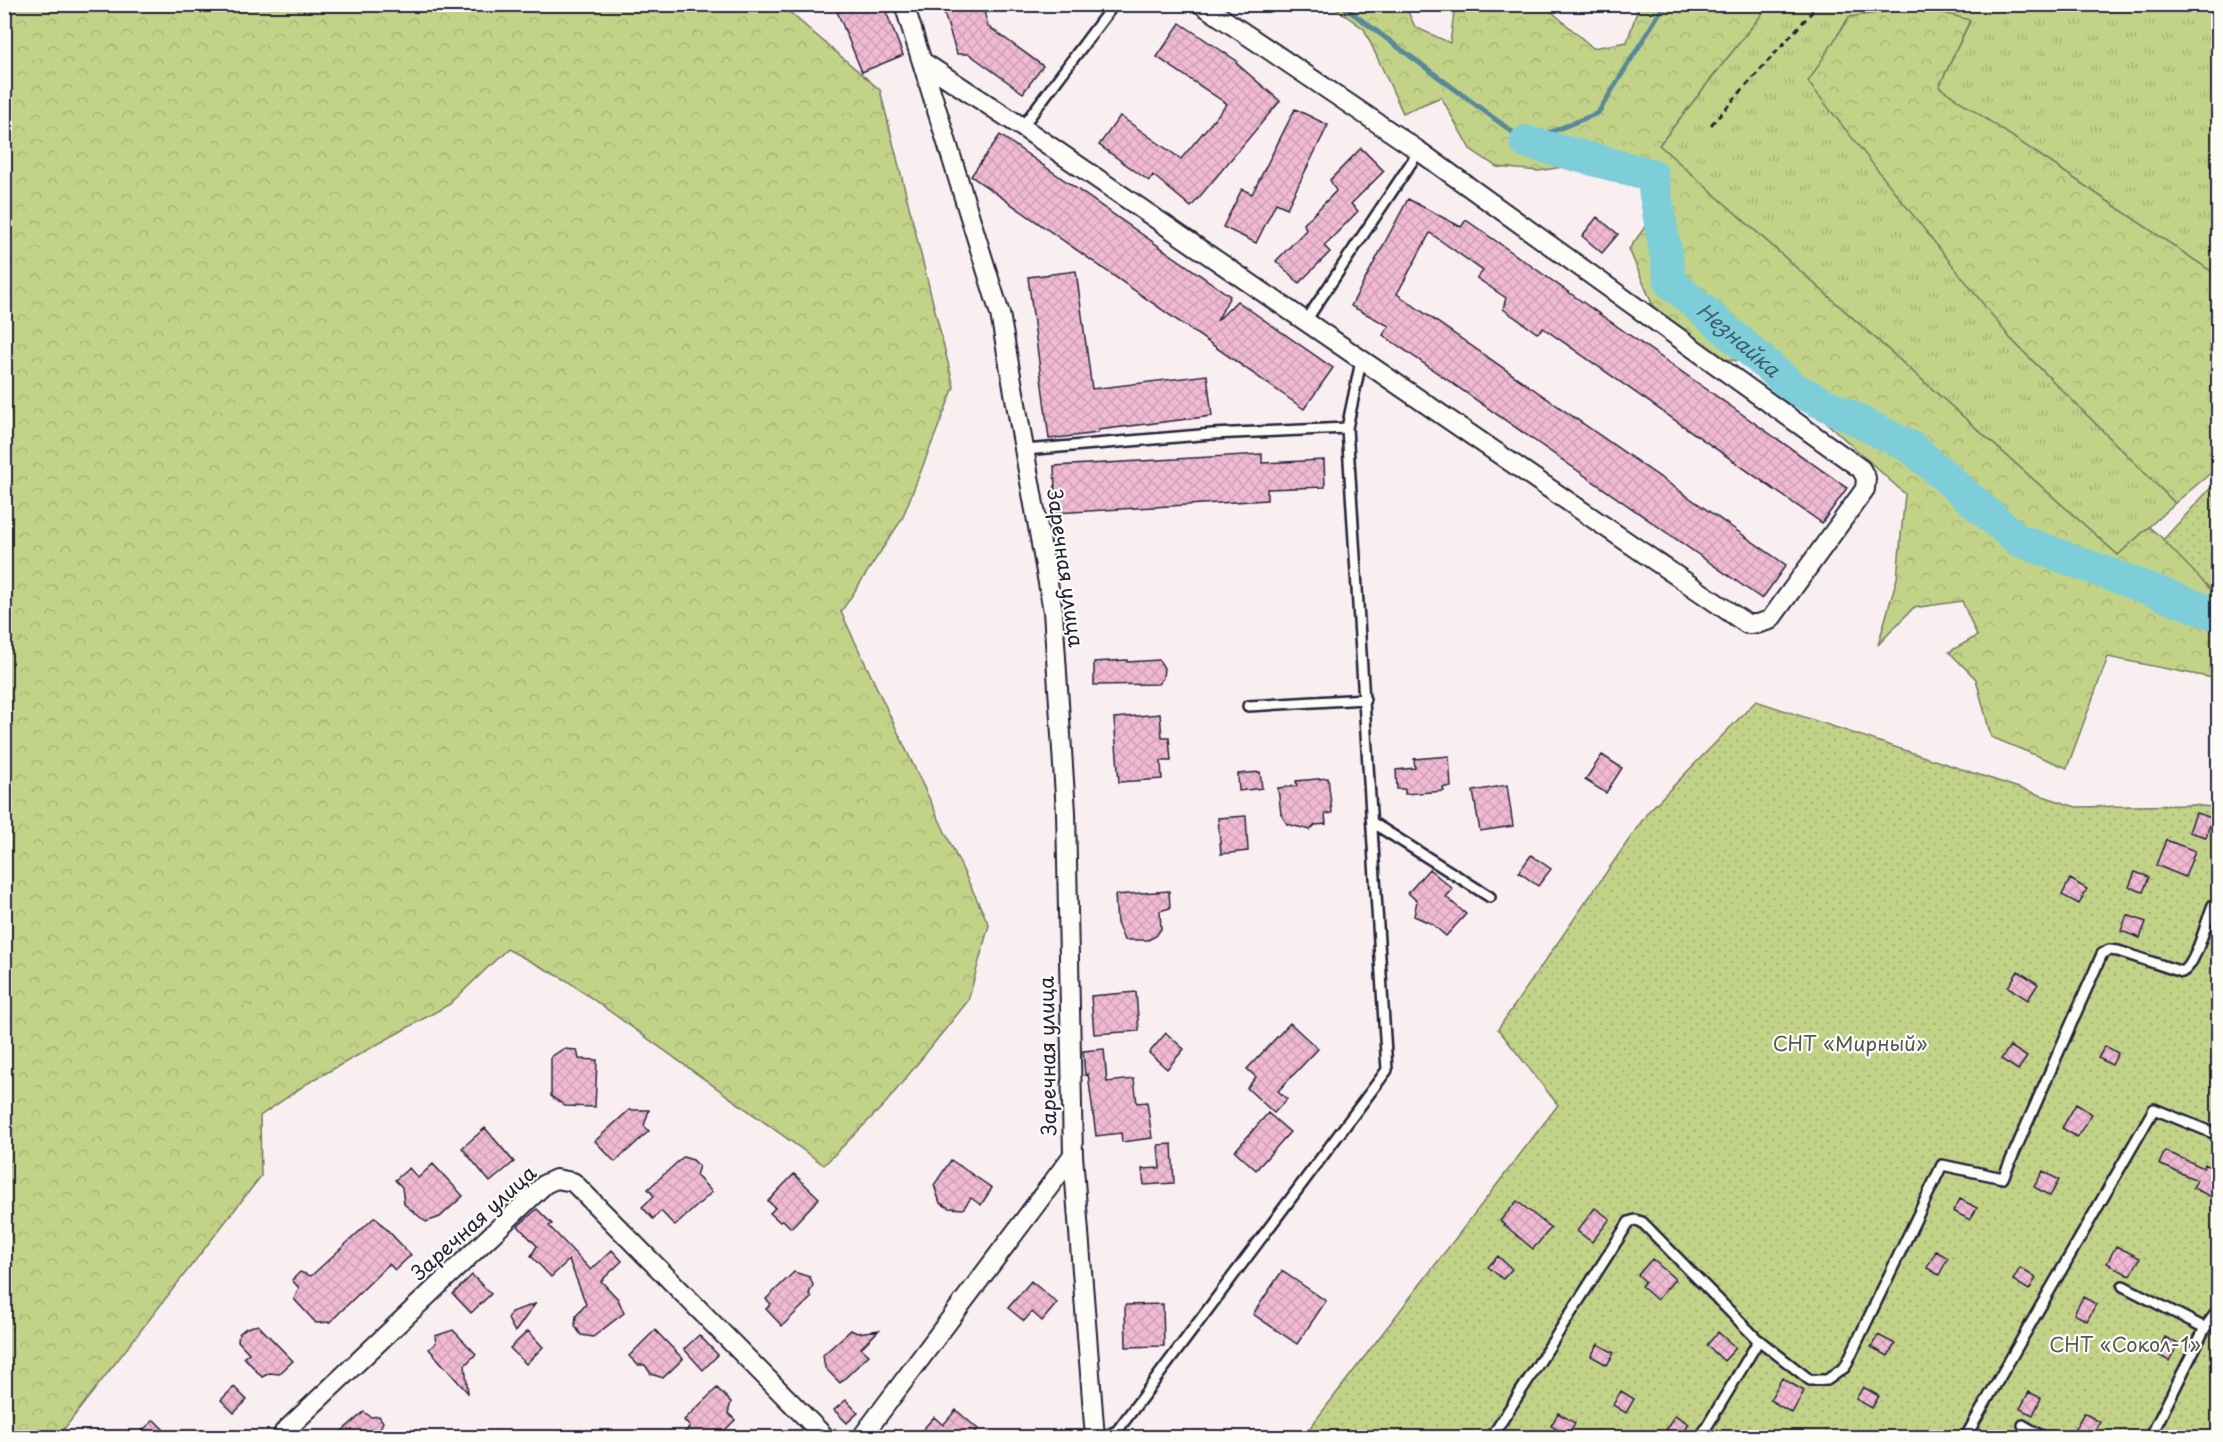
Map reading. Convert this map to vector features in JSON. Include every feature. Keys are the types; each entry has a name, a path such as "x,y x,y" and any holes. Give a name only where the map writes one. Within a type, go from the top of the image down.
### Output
{"street":[{"name":"Заречная улица","path":"904,4 1000,314 1053,611 1066,800 1073,1155 1095,1437"},
{"path":"922,62 1022,127 1747,624 1770,620 1864,489 1866,478 1861,469 1419,151 1201,4"},
{"name":"Заречная улица","path":"861,1437 1073,1155"},
{"name":"Заречная улица","path":"282,1437 284,1432 545,1184 556,1179 573,1182 826,1437"}],"lane":[{"path":"1022,127 1114,4"},
{"path":"1305,322 1419,151"},
{"path":"1101,1437 1117,1431 1387,1070 1347,428 1361,361"},
{"path":"1025,450 1212,434 1347,428"},
{"path":"1248,706 1365,699"},
{"path":"1373,823 1490,897"},
{"path":"1491,1437 1629,1222 1635,1220 1642,1222 1759,1340 1810,1380 1827,1380 1845,1367 1942,1165 2003,1178 2102,954 2109,950 2118,951 2182,972 2188,969 2194,961 2213,905"},
{"path":"1965,1437 2154,1109 2218,1135"},
{"path":"2123,1286 2205,1328"},
{"path":"2150,1437 2205,1328 2218,1310"},
{"path":"1700,1437 1759,1340"},
{"path":"2023,1425 2046,1437"}],"path":[{"path":"1711,125 1819,4"},
{"path":"2197,4 2218,14"}],"green space":[{"path":"5,4 781,5 880,90 954,387 902,519 841,612 989,925 968,1001 885,1104 824,1165 566,980 507,949 450,1004 308,1083 260,1116 261,1176 57,1438 4,1437"},
{"path":"1331,5 1405,5 1415,27 1450,43 1455,5 1544,5 1593,48 1627,42 1639,5 1769,5 1659,145 2118,555 2149,527 2218,585 2218,679 2108,657 2067,768 1991,737 1976,679 1949,652 1977,636 1962,601 1913,608 1878,645 1897,578 1905,494 1763,365 1706,356 1658,318 1629,249 1668,195 1580,164 1539,171 1497,167 1470,149 1441,97 1403,113 1364,29"},
{"path":"1769,5 2218,5 2218,276 1939,87 1970,21 1849,17 2010,338 2175,503 2118,555 1659,145"},
{"path":"1921,7 1970,20 1939,87 2218,276 2218,338 2209,351 2218,354 2218,467 2175,503 2010,338 1808,82 1849,17"},
{"path":"2218,480 2218,597 2163,540"},
{"name":"СНТ «Мирный»","path":"1756,701 2076,807 2194,805 2218,808 2218,1437 1302,1438 1558,1105 1498,1029 1648,812"}],"building":[{"path":"834,4 883,4 903,55 862,72"},
{"path":"941,4 982,4 988,26 1043,66 1023,93 969,54 957,54"},
{"path":"1180,23 1237,61 1236,63 1280,101 1191,207 1153,175 1149,181 1099,145 1120,116 1181,159 1227,104 1157,57"},
{"path":"1295,109 1328,125 1287,208 1276,203 1256,243 1223,227 1242,189 1252,194"},
{"path":"1000,135 1230,296 1217,321 1237,301 1333,368 1304,409 971,176"},
{"path":"1361,148 1384,171 1351,204 1358,211 1324,246 1330,252 1299,283 1276,261 1306,230 1304,224 1336,191 1330,180"},
{"path":"1408,199 1461,227 1466,220 1847,488 1822,523 1543,328 1537,333 1503,309 1506,298 1477,278 1483,271 1430,233 1397,294 1786,565 1762,599 1383,335 1389,326 1351,306"},
{"path":"1597,217 1618,234 1602,253 1582,236"},
{"path":"1076,271 1092,389 1207,375 1212,416 1098,430 1098,433 1049,439 1028,277"},
{"path":"1262,454 1262,463 1324,460 1325,487 1267,489 1267,500 1056,513 1054,466"},
{"path":"1127,660 1127,662 1159,660 1164,668 1163,678 1158,684 1094,685 1094,662"},
{"path":"1160,714 1162,737 1169,737 1171,761 1161,761 1162,779 1119,782 1114,718"},
{"path":"1602,755 1622,768 1606,793 1585,780"},
{"path":"1449,756 1451,787 1443,787 1444,791 1405,794 1405,789 1397,789 1396,770 1415,768 1414,759"},
{"path":"1260,772 1262,788 1239,791 1238,774"},
{"path":"1328,778 1332,813 1325,814 1326,824 1315,825 1310,830 1287,824 1281,814 1278,788 1297,786 1296,781"},
{"path":"1507,785 1513,826 1480,831 1473,791"},
{"path":"2196,813 2212,818 2206,837 2189,832"},
{"path":"1246,816 1248,851 1221,854 1218,818"},
{"path":"2166,840 2195,851 2185,877 2156,865"},
{"path":"1531,855 1551,869 1538,886 1519,872"},
{"path":"1429,869 1453,889 1446,897 1466,914 1446,936 1432,924 1414,916 1417,901 1408,893"},
{"path":"2135,872 2149,877 2143,892 2129,887"},
{"path":"2070,879 2087,889 2079,904 2062,895"},
{"path":"1169,891 1170,908 1160,911 1161,929 1156,936 1148,940 1124,940 1117,923 1115,895"},
{"path":"2127,915 2146,922 2140,938 2121,931"},
{"path":"2018,971 2038,984 2028,1000 2008,987"},
{"path":"1136,992 1139,1031 1094,1034 1091,996"},
{"path":"1290,1023 1318,1049 1278,1091 1287,1099 1274,1113 1247,1088 1256,1077 1247,1069"},
{"path":"1166,1033 1184,1049 1167,1069 1149,1053"},
{"path":"2010,1046 2027,1057 2018,1070 2001,1059"},
{"path":"2105,1046 2118,1053 2112,1065 2098,1058"},
{"path":"563,1049 577,1050 579,1059 597,1060 595,1107 565,1106 551,1096 551,1057"},
{"path":"1104,1049 1107,1082 1134,1079 1137,1103 1147,1102 1152,1138 1122,1142 1121,1133 1096,1136 1083,1051"},
{"path":"2076,1104 2092,1114 2077,1137 2062,1128"},
{"path":"629,1110 649,1110 644,1126 649,1131 615,1162 595,1141"},
{"path":"1268,1113 1290,1132 1256,1170 1235,1151"},
{"path":"485,1128 514,1162 490,1182 462,1148"},
{"path":"1172,1144 1174,1183 1144,1185 1142,1169 1160,1168 1158,1145"},
{"path":"2165,1151 2204,1168 2205,1164 2218,1171 2218,1200 2193,1188 2197,1180 2159,1164"},
{"path":"683,1157 693,1160 699,1166 696,1175 712,1192 675,1226 661,1211 653,1219 642,1207 654,1196 648,1189"},
{"path":"951,1160 992,1188 981,1205 971,1198 963,1209 949,1208 940,1203 934,1185"},
{"path":"433,1164 463,1196 440,1217 426,1222 404,1204 402,1187 395,1180 409,1168 418,1178"},
{"path":"2043,1171 2059,1180 2050,1196 2034,1187"},
{"path":"794,1174 819,1198 791,1228 783,1220 780,1222 770,1213 775,1208 768,1201"},
{"path":"1960,1199 1977,1208 1970,1220 1953,1211"},
{"path":"1517,1201 1551,1228 1533,1249 1500,1221"},
{"path":"1595,1208 1610,1219 1592,1242 1577,1231"},
{"path":"537,1209 552,1224 549,1226 591,1270 612,1250 622,1261 601,1281 618,1299 624,1313 593,1337 581,1335 575,1326 576,1316 586,1304 569,1260 551,1277 531,1256 537,1246 518,1226"},
{"path":"375,1217 411,1255 395,1270 389,1264 330,1322 316,1323 294,1299 299,1288 292,1280 300,1272 311,1276"},
{"path":"2116,1246 2140,1258 2130,1276 2107,1263"},
{"path":"1936,1251 1948,1258 1939,1275 1927,1268"},
{"path":"1498,1256 1512,1269 1503,1279 1488,1267"},
{"path":"1652,1259 1675,1279 1657,1300 1641,1286 1645,1281 1638,1275"},
{"path":"2020,1268 2036,1278 2029,1290 2013,1280"},
{"path":"1282,1271 1326,1301 1297,1344 1253,1314"},
{"path":"794,1272 810,1277 813,1285 809,1294 812,1297 782,1326 766,1309 771,1304 766,1299"},
{"path":"472,1275 491,1294 471,1313 453,1294"},
{"path":"1031,1281 1057,1303 1042,1321 1032,1312 1024,1321 1008,1308"},
{"path":"2083,1297 2096,1304 2087,1321 2074,1314"},
{"path":"535,1304 515,1332 508,1319 511,1312"},
{"path":"1163,1304 1164,1346 1126,1347 1125,1305"},
{"path":"258,1325 293,1361 279,1374 270,1373 262,1377 244,1357 249,1353 238,1341 239,1334 246,1328"},
{"path":"453,1330 476,1354 465,1365 468,1393 429,1349 436,1343 435,1336"},
{"path":"655,1330 683,1359 663,1378 651,1374 645,1365 638,1365 629,1356"},
{"path":"851,1330 857,1333 879,1330 861,1348 869,1355 840,1383 825,1368 823,1355"},
{"path":"528,1331 543,1347 526,1364 510,1348"},
{"path":"1718,1332 1736,1348 1724,1361 1707,1345"},
{"path":"699,1335 718,1355 703,1370 684,1349"},
{"path":"1878,1335 1895,1344 1888,1356 1871,1347"},
{"path":"2165,1337 2178,1344 2169,1361 2157,1354"},
{"path":"1598,1344 1614,1353 1607,1365 1591,1356"},
{"path":"1782,1378 1804,1391 1792,1413 1770,1400"},
{"path":"234,1387 247,1400 234,1413 221,1400"},
{"path":"1863,1387 1879,1396 1872,1408 1856,1399"},
{"path":"717,1388 731,1402 728,1413 735,1420 718,1437 680,1437 690,1427 684,1420"},
{"path":"1621,1391 1634,1399 1626,1413 1613,1405"},
{"path":"2029,1392 2041,1398 2033,1415 2020,1409"},
{"path":"846,1400 858,1413 847,1423 834,1410"},
{"path":"956,1410 978,1429 971,1437 916,1437 934,1417 943,1425"},
{"path":"364,1412 371,1417 379,1416 383,1422 376,1437 335,1437"},
{"path":"1558,1413 1575,1423 1568,1435 1551,1426"},
{"path":"2084,1413 2100,1422 2091,1437 2070,1437"},
{"path":"1675,1415 1689,1424 1681,1437 1666,1430"},
{"path":"154,1420 171,1437 135,1437"}],"waterway":[{"name":"Незнайка","path":"1340,4 1526,142 1598,113 1665,4"},
{"name":"Незнайка","path":"1526,142 1652,175 1671,283 1795,389 1912,448 2018,540 2218,615"}],"park label":[{"name":"СНТ «Сокол-1»","path":"2125,1345"}]}
